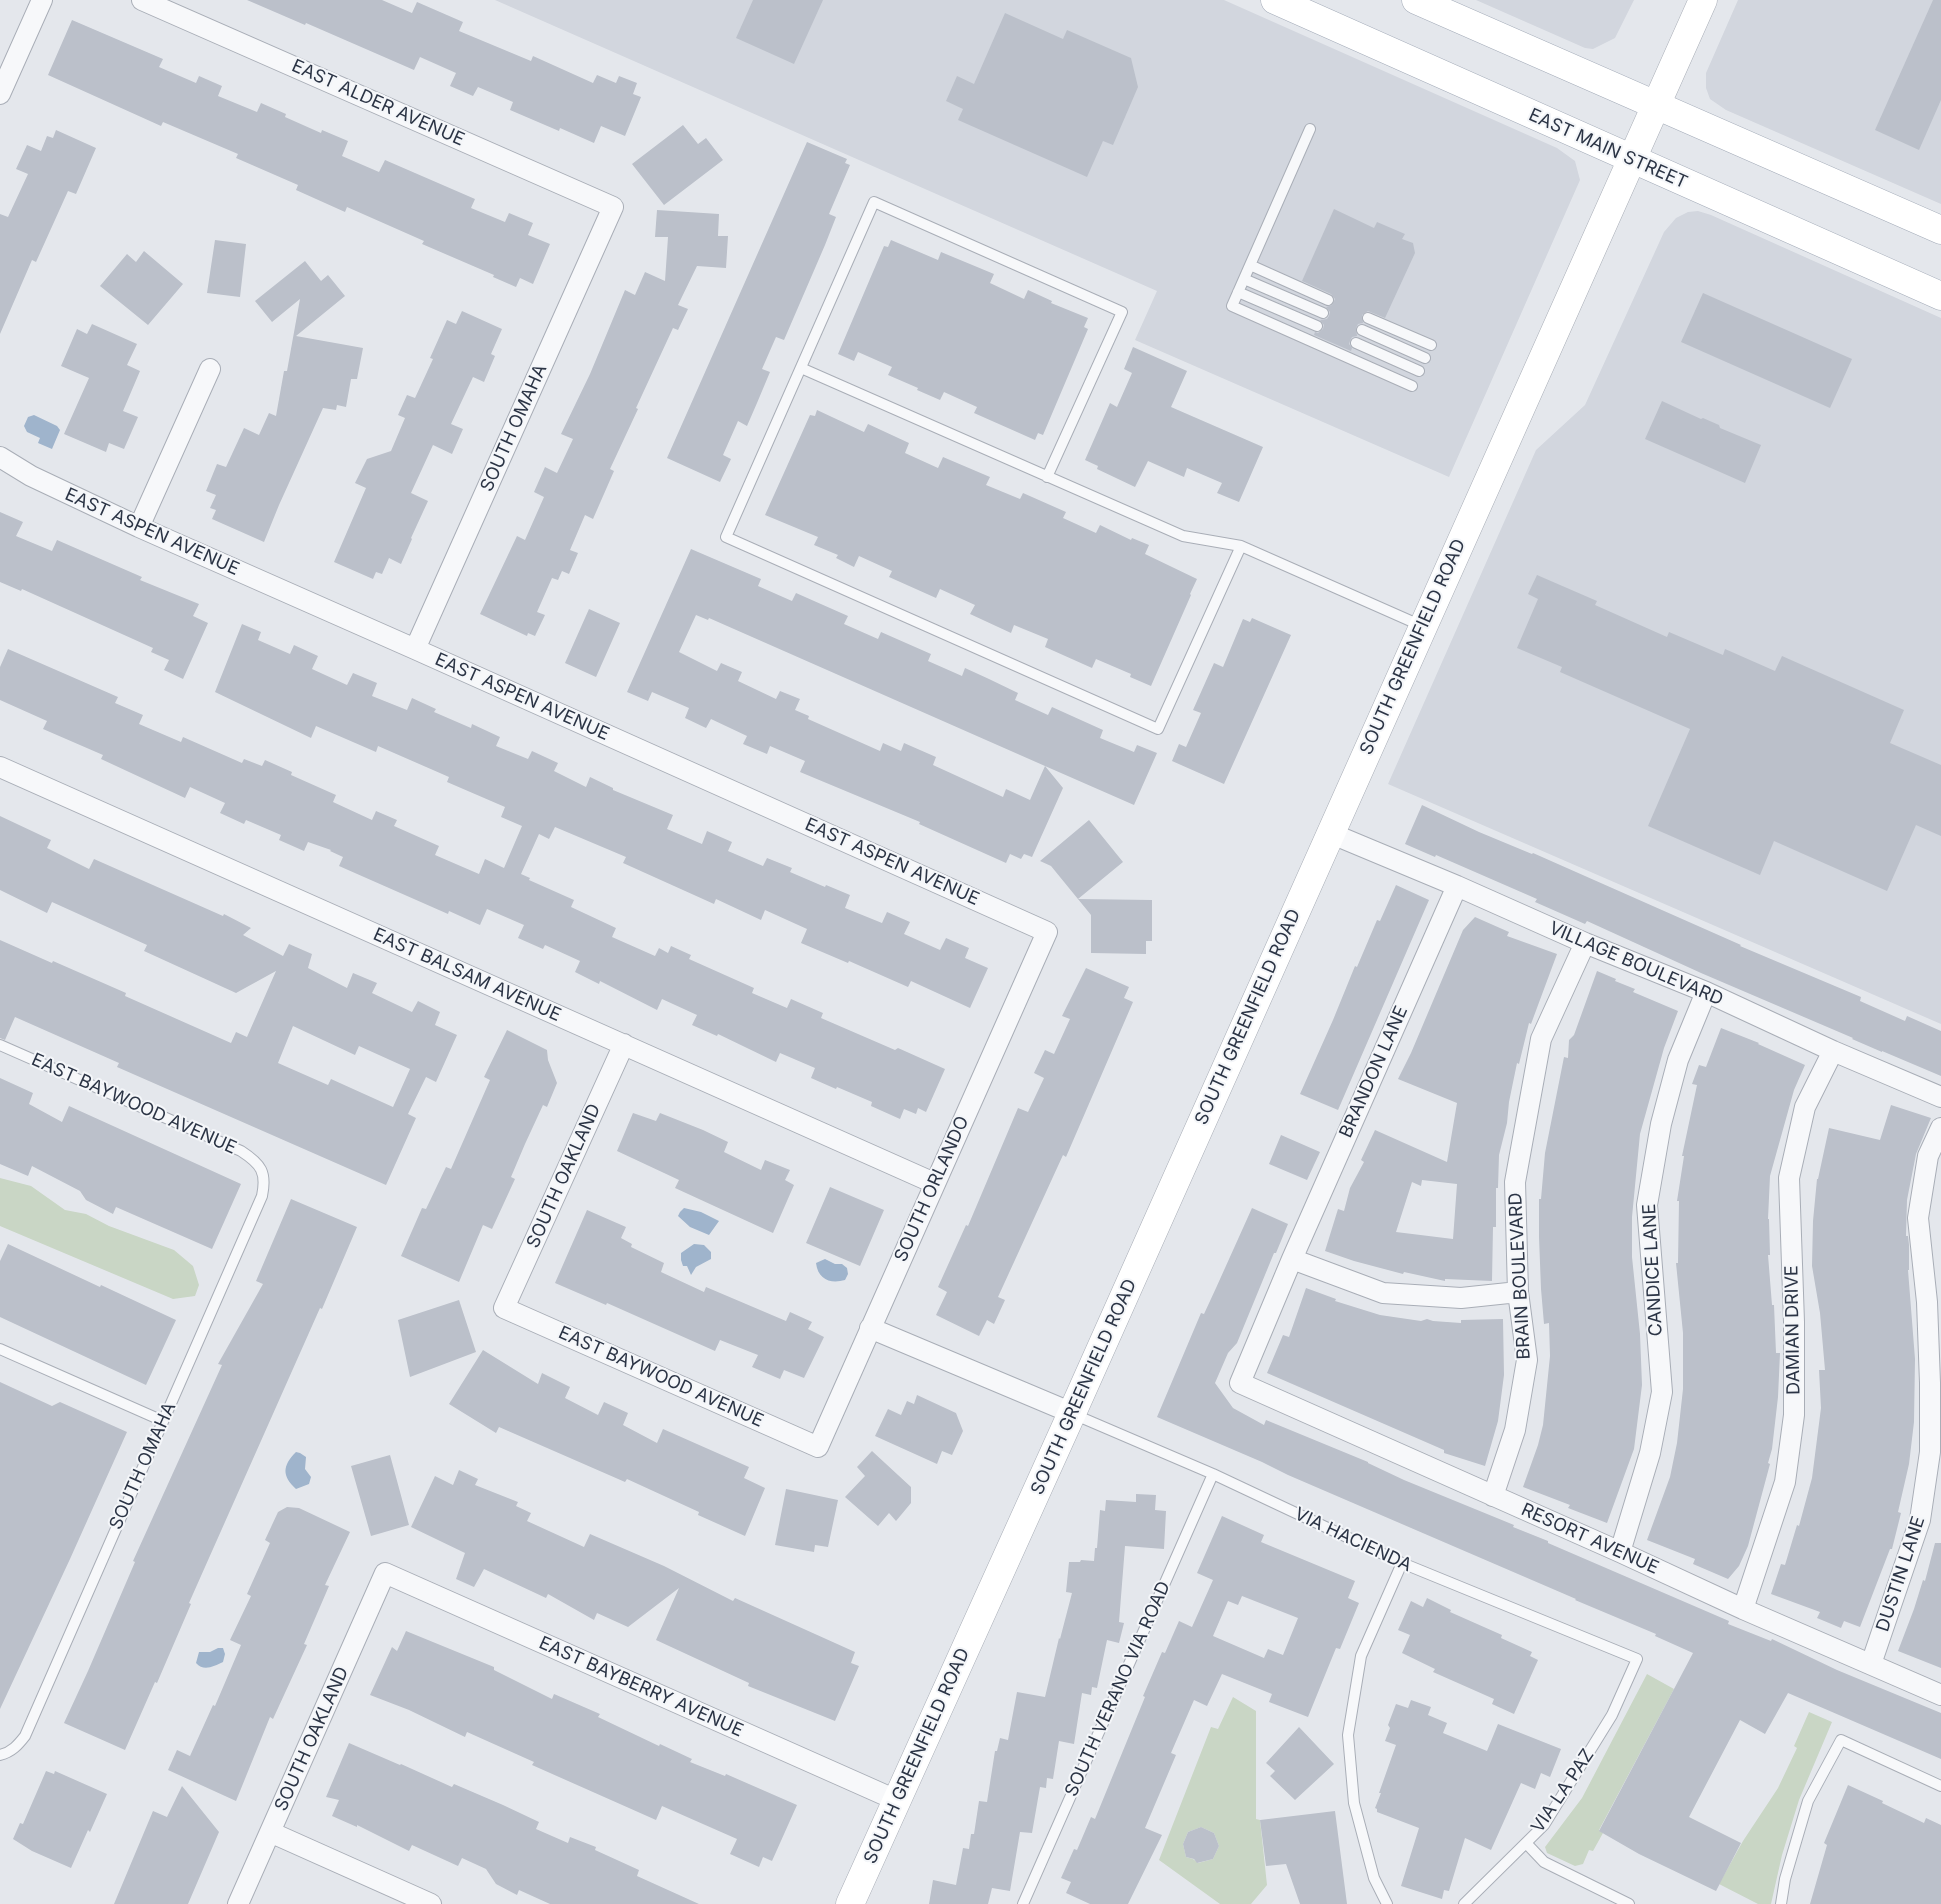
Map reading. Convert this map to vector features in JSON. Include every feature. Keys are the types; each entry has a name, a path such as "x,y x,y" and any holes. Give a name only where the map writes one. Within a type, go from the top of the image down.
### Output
{"main road":[{"name":"EAST MAIN STREET","path":"1275,0 1941,296"},
{"path":"1416,0 1650,117 1941,230"},
{"name":"SOUTH GREENFIELD ROAD","path":"850,1904 1072,1413 1703,0"}],"street":[{"path":"0,94 42,0"},
{"name":"EAST ALDER AVENUE","path":"142,0 613,207"},
{"name":"SOUTH OMAHA","path":"415,648 613,207"},
{"path":"139,527 210,369"},
{"name":"EAST ASPEN AVENUE","path":"0,457 31,476 139,527 415,648 1047,932"},
{"name":"EAST BALSAM AVENUE","path":"0,767 934,1183"},
{"name":"VILLAGE BOULEVARD","path":"1330,832 1585,943 1706,992 1832,1051 1941,1097"},
{"name":"BRANDON LANE","path":"1240,1383 1292,1259 1457,886"},
{"name":"SOUTH ORLANDO","path":"818,1447 1047,932"},
{"name":"BRAIN BOULEVARD","path":"1493,1496 1515,1430 1527,1360 1518,1292 1515,1182 1541,1038 1585,943"},
{"name":"CANDICE LANE","path":"1620,1552 1650,1453 1662,1392 1647,1205 1661,1124 1678,1060 1706,992"},
{"name":"SOUTH OAKLAND","path":"504,1308 624,1044"},
{"name":"DAMIAN DRIVE","path":"1743,1609 1785,1482 1794,1415 1794,1322 1789,1178 1806,1107 1832,1051"},
{"name":"DUSTIN LANE","path":"1871,1664 1920,1520 1930,1452 1930,1383 1934,1301 1918,1218 1928,1156 1941,1128"},
{"path":"1292,1259 1384,1293 1461,1298 1518,1292"},
{"name":"EAST BAYWOOD AVENUE","path":"504,1308 818,1447"},
{"path":"870,1328 1072,1413"},
{"name":"RESORT AVENUE","path":"1240,1383 1620,1552 1743,1609 1941,1695"},
{"name":"SOUTH OAKLAND","path":"238,1904 385,1574"},
{"name":"EAST BAYBERRY AVENUE","path":"385,1574 896,1800"},
{"path":"270,1832 431,1904"}],"lane":[{"path":"1310,129 1232,306 1412,386"},
{"path":"1047,476 1122,312 874,202 726,537 1158,729 1241,546"},
{"path":"1250,266 1328,300"},
{"path":"1244,279 1323,313"},
{"path":"1238,292 1317,326"},
{"path":"1368,318 1431,345"},
{"path":"1362,330 1425,358"},
{"path":"1356,343 1419,370"},
{"path":"801,368 1183,536 1241,546 1422,626"},
{"name":"EAST BAYWOOD AVENUE","path":"0,1045 240,1151 253,1159 262,1170"},
{"name":"SOUTH OMAHA","path":"3,1754 16,1747 24,1736 262,1196 264,1183 262,1170"},
{"path":"0,1349 163,1421"},
{"name":"VIA HACIENDA","path":"1072,1413 1213,1474 1402,1563 1637,1659"},
{"name":"SOUTH VERANO VIA ROAD","path":"1024,1904 1213,1474"},
{"path":"1388,1904 1374,1878 1354,1803 1348,1735 1361,1656 1402,1563"},
{"name":"VIA LA PAZ","path":"1464,1904 1544,1826 1612,1716 1637,1659"},
{"path":"1781,1904 1785,1880 1808,1801 1842,1740 1941,1786"},
{"path":"1526,1843 1544,1862 1629,1904"}],"shaded area":[{"path":"495,0 1224,0 1557,148 1575,161 1580,180 1449,477 1135,340 1157,291"},
{"path":"1476,0 1634,0 1615,38 1593,49 1585,48"},
{"path":"1738,0 1941,0 1941,204 1726,110 1710,99 1706,88 1706,73"},
{"path":"1698,211 1711,215 1941,318 1941,1024 1388,784 1536,450 1585,405 1664,232 1676,218 1688,212"}],"green space":[{"path":"0,1178 31,1186 65,1210 86,1214 109,1226 174,1250 193,1266 199,1285 195,1296 173,1299 0,1226"},
{"path":"1647,1674 1674,1689 1599,1830 1603,1833 1593,1851 1589,1850 1583,1864 1575,1866 1547,1853 1545,1847 1582,1798"},
{"path":"1233,1697 1256,1711 1256,1819 1260,1820 1267,1885 1251,1904 1220,1904 1159,1860 1211,1727 1218,1729","holes":["1201,1827 1214,1833 1219,1846 1213,1859 1198,1863 1186,1857 1183,1844 1188,1832"]},
{"path":"1809,1712 1832,1722 1799,1800 1782,1855 1771,1904 1758,1904 1719,1884 1743,1841 1778,1788 1797,1748 1794,1746"}],"water":[{"path":"34,415 57,426 60,430 52,449 38,443 40,438 27,432 24,426 28,417"},
{"path":"684,1208 701,1212 719,1221 709,1235 690,1227 678,1216"},
{"path":"694,1244 704,1245 711,1252 711,1259 696,1267 691,1275 687,1266 683,1266 681,1253"},
{"path":"825,1259 835,1264 842,1264 847,1268 848,1274 845,1280 830,1281 822,1277 816,1263"},
{"path":"296,1452 306,1457 305,1469 311,1477 309,1484 296,1489 288,1480 286,1466"},
{"path":"223,1648 225,1654 223,1662 206,1668 196,1663 199,1652 210,1652"}],"building":[{"path":"247,0 382,0 412,13 417,2 463,22 459,31 531,61 533,56 593,83 597,75 616,83 619,76 637,83 633,94 641,97 625,136 601,126 594,143 560,128 559,131 510,110 513,102 478,87 473,96 450,86 456,73 420,57 414,70 306,23 305,25"},
{"path":"753,0 823,0 794,64 736,38"},
{"path":"1933,0 1941,0 1941,100 1919,150 1875,130"},
{"path":"1005,13 1063,39 1067,30 1131,58 1138,87 1113,145 1103,141 1087,177 958,120 963,109 946,101 957,76 974,84"},
{"path":"72,20 163,59 159,67 196,83 199,76 222,86 218,96 257,112 261,103 286,114 285,117 321,133 322,130 348,141 342,156 379,172 385,160 475,199 471,208 505,222 509,213 533,223 528,235 550,244 533,284 520,278 516,287 493,277 494,275 422,244 424,241 347,207 345,212 296,190 298,185 236,158 238,154 163,122 161,126 48,75"},
{"path":"683,125 698,144 706,138 723,160 664,205 632,164"},
{"path":"56,130 96,148 76,194 68,191 36,262 32,260 0,334 0,214 8,217 28,174 16,169 27,145 41,151 47,136 53,138"},
{"path":"807,142 847,159 845,163 850,165 829,214 836,217 825,245 784,340 776,337 762,369 770,372 747,426 738,421 723,455 731,459 720,482 667,458"},
{"path":"1334,209 1374,228 1377,222 1405,234 1402,239 1413,243 1415,253 1385,318 1368,311 1362,315 1363,323 1358,324 1356,328 1357,336 1352,337 1349,344 1352,348 1351,351 1314,335 1315,332 1318,333 1323,329 1324,325 1320,320 1327,319 1330,312 1326,307 1332,305 1335,299 1331,294 1302,281"},
{"path":"657,210 719,214 718,236 728,236 726,268 697,266 678,305 688,309 678,330 673,328 636,408 638,409 610,469 614,471 593,519 585,515 570,550 578,553 569,574 562,571 558,580 552,578 537,612 545,615 535,636 528,633 527,636 480,614 517,536 525,540 544,497 534,492 545,467 557,473 573,439 561,434 590,374 625,290 635,295 645,272 665,281 668,237 655,237"},
{"path":"215,240 246,244 240,297 207,293"},
{"path":"891,240 938,260 941,252 994,274 990,283 1024,299 1028,290 1052,301 1051,303 1088,318 1084,327 1088,329 1043,435 1038,433 1035,440 974,413 977,407 944,392 940,400 917,390 918,388 888,375 892,367 858,352 854,361 838,354 884,246 888,247"},
{"path":"144,251 183,284 148,325 100,286 127,254 136,262"},
{"path":"305,261 321,281 328,275 345,296 296,336 363,348 357,379 351,379 346,407 337,405 336,410 323,408 264,542 212,519 216,510 210,508 216,495 206,491 217,464 226,467 244,428 259,435 269,413 276,416 284,371 287,371 300,299 272,322 255,301"},
{"path":"1703,293 1852,359 1830,408 1681,342"},
{"path":"462,311 502,329 491,354 495,356 484,382 473,377 451,424 463,429 452,454 433,445 411,493 428,501 401,564 389,558 382,574 376,572 373,579 334,562 366,488 355,483 367,459 391,451 405,418 398,415 407,395 415,398 433,359 430,358 447,320 456,324"},
{"path":"92,324 137,344 127,365 140,371 123,411 138,417 124,449 109,443 106,452 64,434 89,378 61,366 77,329 87,334"},
{"path":"1133,347 1187,371 1171,407 1263,447 1239,502 1217,493 1222,483 1187,468 1184,477 1148,461 1135,487 1097,469 1098,466 1085,460 1110,403 1117,407 1132,373 1124,369"},
{"path":"1662,401 1761,445 1745,483 1645,439"},
{"path":"817,410 864,432 868,424 909,443 905,453 938,468 943,457 990,477 986,485 1020,499 1023,493 1066,512 1063,518 1096,533 1100,525 1131,540 1132,538 1149,545 1145,554 1197,579 1151,686 1130,677 1131,674 1096,659 1092,668 1045,647 1048,639 1014,625 1011,633 970,614 975,605 940,589 936,598 889,577 892,571 859,556 854,567 836,558 838,555 814,545 818,537 765,515 810,415 815,416"},
{"path":"0,512 23,522 16,536 52,551 57,540 142,577 140,580 199,604 193,616 208,623 183,679 164,670 169,660 151,652 153,648 22,589 21,591 0,582"},
{"path":"691,549 761,579 758,586 792,601 796,593 848,616 844,624 878,639 881,632 931,654 928,661 962,676 965,668 989,679 1018,693 1015,700 1048,715 1052,707 1103,730 1100,738 1134,752 1137,745 1157,753 1134,805 1045,766 1063,788 1032,857 1024,854 1021,859 1010,854 1006,863 919,824 920,822 800,772 805,761 770,746 767,754 743,744 747,736 711,719 706,728 685,718 689,708 652,692 648,701 627,692","holes":["696,615 708,620 709,618 1045,766 1030,800 1006,789 1003,797 933,765 936,757 904,743 901,751 883,743 880,751 808,719 809,716 795,710 800,699 780,691 776,699 738,681 742,672 721,663 717,671 679,652"]},
{"path":"1537,575 1597,601 1595,605 1667,637 1669,632 1723,655 1725,649 1775,671 1782,656 1904,710 1890,743 1941,765 1941,836 1916,825 1887,891 1774,841 1760,875 1648,826 1690,729 1560,672 1562,667 1517,648 1538,599 1528,594"},
{"path":"589,609 620,623 596,677 565,663"},
{"path":"1252,618 1291,635 1224,784 1172,761 1179,744 1186,747 1201,713 1193,710 1214,663 1223,667 1243,619 1250,622"},
{"path":"242,624 261,632 258,640 290,654 294,645 318,656 312,669 347,685 353,673 377,683 372,696 407,710 412,698 436,709 434,712 471,728 472,724 500,737 496,746 528,759 532,751 558,763 554,771 586,787 590,777 613,788 613,790 673,815 667,829 702,844 707,831 732,842 728,851 763,866 767,858 792,868 790,872 850,895 845,908 882,923 887,912 910,922 904,934 940,950 946,938 969,948 965,958 988,968 970,1008 911,981 908,987 849,961 848,963 801,943 807,929 765,910 761,920 716,899 714,904 623,863 626,857 555,827 549,839 539,834 521,874 530,878 529,880 574,900 571,907 616,928 612,937 655,956 659,948 668,953 671,946 691,955 689,959 754,988 752,993 787,1008 791,999 823,1013 821,1018 895,1050 898,1048 945,1069 926,1112 918,1108 916,1114 904,1109 900,1119 871,1106 872,1102 811,1078 815,1068 780,1053 776,1062 718,1034 717,1036 692,1025 697,1015 662,999 657,1010 600,981 599,984 575,972 580,961 545,945 543,949 518,938 524,925 487,909 480,925 449,911 448,914 339,866 343,857 331,850 308,842 304,851 279,840 281,835 246,820 244,824 220,813 225,803 190,787 185,798 101,759 103,755 43,729 47,721 0,700 0,667 8,649 118,697 115,703 143,715 139,724 181,742 183,737 242,763 244,759 262,766 265,760 292,772 291,775 336,795 333,802 372,820 376,811 397,820 394,826 439,846 435,855 479,874 485,859 504,868 522,826 501,817 505,807 447,782 449,777 378,746 376,752 316,726 311,738 215,692"},
{"path":"1422,805 1479,832 1533,853 1740,946 1861,997 1860,1001 1905,1021 1907,1016 1941,1031 1941,1076 1701,973 1587,921 1585,924 1535,902 1537,899 1436,855 1435,857 1405,844"},
{"path":"0,816 51,840 47,848 89,869 94,859 223,916 224,914 251,928 243,935 283,956 289,944 312,954 308,968 347,988 353,973 377,983 372,993 412,1012 418,1001 440,1012 435,1025 457,1035 436,1082 426,1077 408,1114 416,1118 386,1185 117,1067 119,1063 15,1017 5,1040 0,1038 0,940 126,993 125,996 231,1043 236,1032 247,1037 276,971 236,993 144,951 147,945 52,902 47,913 0,890","holes":["293,1026 355,1055 359,1046 410,1069 393,1107 331,1079 328,1085 278,1063"]},
{"path":"1089,820 1123,862 1078,899 1152,900 1152,941 1146,941 1146,954 1091,953 1091,915 1051,866 1040,861"},
{"path":"1396,885 1429,900 1338,1110 1300,1094 1355,966 1357,967 1377,920 1380,921"},
{"path":"1475,917 1509,932 1507,936 1557,954 1531,1024 1529,1023 1519,1064 1517,1063 1509,1102 1507,1123 1499,1155 1498,1188 1496,1188 1496,1227 1493,1227 1492,1281 1445,1279 1445,1281 1404,1272 1403,1274 1325,1251 1338,1209 1344,1211 1350,1188 1364,1162 1361,1160 1375,1130 1447,1162 1457,1103 1398,1079 1411,1053 1463,930","holes":["1422,1180 1457,1184 1453,1239 1396,1232 1412,1182 1421,1186"]},
{"path":"1086,968 1129,987 1124,998 1133,1002 1066,1157 1063,1155 998,1297 1005,1300 994,1324 987,1320 979,1336 936,1315 947,1292 938,1287 966,1225 968,1226 1018,1108 1028,1112 1044,1078 1034,1073 1045,1050 1054,1054 1070,1019 1062,1016"},
{"path":"1597,971 1635,989 1633,992 1678,1011 1664,1048 1640,1134 1632,1217 1632,1257 1640,1334 1642,1385 1634,1449 1607,1523 1568,1508 1570,1505 1523,1487 1543,1425 1550,1356 1549,1323 1544,1324 1539,1237 1539,1199 1541,1199 1545,1153 1564,1057 1568,1058 1569,1040 1574,1035"},
{"path":"1721,1028 1759,1043 1805,1065 1794,1090 1770,1176 1768,1219 1770,1255 1768,1255 1772,1305 1774,1305 1776,1353 1780,1353 1778,1397 1772,1449 1768,1463 1770,1464 1748,1546 1739,1566 1728,1579 1693,1564 1695,1559 1647,1540 1670,1477 1677,1443 1683,1389 1683,1333 1676,1263 1678,1263 1679,1201 1677,1201 1684,1156 1682,1156 1697,1085 1692,1084 1699,1065 1706,1067"},
{"path":"507,1030 547,1050 548,1060 557,1083 547,1107 543,1105 525,1144 511,1177 515,1179 492,1229 483,1225 459,1282 401,1256 422,1208 426,1209 446,1167 451,1169 490,1080 484,1077"},
{"path":"0,1078 33,1093 29,1104 62,1122 69,1106 241,1184 212,1249 116,1207 113,1214 86,1200 80,1191 32,1166 28,1176 0,1164"},
{"path":"1891,1105 1931,1118 1916,1154 1907,1200 1906,1236 1908,1236 1909,1245 1908,1270 1915,1359 1914,1422 1909,1464 1898,1512 1901,1513 1892,1549 1890,1549 1860,1627 1844,1621 1841,1628 1817,1618 1820,1612 1771,1594 1781,1564 1785,1565 1797,1525 1799,1526 1812,1478 1821,1408 1819,1370 1825,1370 1820,1313 1812,1266 1813,1221 1817,1179 1829,1128 1880,1140"},
{"path":"633,1113 656,1121 660,1113 703,1130 728,1142 724,1152 761,1170 765,1160 790,1170 785,1180 794,1185 773,1233 675,1188 679,1180 617,1151"},
{"path":"1281,1135 1320,1152 1307,1180 1269,1164"},
{"path":"830,1187 884,1210 860,1266 806,1243"},
{"path":"291,1199 357,1227 189,1603 191,1604 157,1683 155,1682 125,1750 64,1723 135,1562 133,1561 222,1365 218,1364 263,1284 256,1281"},
{"path":"1252,1208 1288,1224 1237,1343 1228,1353 1215,1383 1233,1408 1264,1425 1266,1420 1368,1462 1404,1480 1514,1525 1513,1527 1548,1541 1548,1543 1729,1621 1728,1624 1771,1641 1772,1639 1837,1670 1941,1713 1941,1759 1788,1693 1765,1734 1740,1720 1689,1817 1741,1843 1716,1891 1639,1854 1599,1831 1693,1653 1655,1636 1656,1634 1157,1417 1201,1313 1204,1314"},
{"path":"587,1210 626,1227 621,1238 632,1244 631,1247 664,1263 661,1272 704,1292 706,1287 786,1321 790,1312 812,1322 808,1329 824,1337 804,1378 784,1370 780,1379 752,1367 758,1355 720,1340 715,1351 607,1303 606,1305 555,1283"},
{"path":"8,1244 176,1320 146,1385 0,1317 0,1261"},
{"path":"1306,1288 1336,1299 1335,1301 1380,1315 1421,1321 1427,1319 1461,1323 1461,1320 1503,1319 1504,1375 1498,1421 1485,1466 1444,1453 1444,1450 1267,1373 1283,1335 1289,1337"},
{"path":"459,1300 476,1352 410,1377 398,1320"},
{"path":"483,1350 538,1384 542,1373 570,1387 565,1398 598,1415 604,1402 628,1413 623,1425 657,1443 663,1429 749,1467 744,1478 765,1488 745,1536 698,1515 699,1512 627,1479 625,1482 499,1427 496,1433 449,1404"},
{"path":"0,1382 52,1406 60,1402 127,1432 0,1709"},
{"path":"917,1395 956,1413 963,1431 952,1455 942,1451 937,1464 875,1436 888,1409 901,1415 907,1401 914,1404"},
{"path":"872,1451 911,1487 911,1503 896,1521 889,1513 878,1526 845,1497 865,1476 857,1467"},
{"path":"390,1455 409,1525 371,1536 351,1466"},
{"path":"459,1470 478,1479 475,1485 518,1502 516,1506 531,1513 527,1521 584,1547 590,1534 664,1566 733,1601 735,1598 855,1652 851,1663 859,1666 835,1721 748,1686 749,1683 656,1640 679,1588 628,1627 597,1613 594,1620 548,1594 546,1598 484,1569 474,1587 456,1579 465,1553 411,1527 435,1476 453,1485"},
{"path":"786,1489 838,1500 828,1547 815,1545 814,1552 775,1545"},
{"path":"1136,1494 1156,1495 1155,1510 1166,1511 1164,1549 1125,1546 1119,1622 1124,1623 1119,1643 1107,1640 1097,1688 1092,1687 1091,1695 1082,1693 1074,1744 1059,1741 1053,1779 1047,1778 1046,1788 1040,1787 1032,1833 1020,1832 1010,1891 992,1888 988,1904 929,1904 933,1880 956,1885 963,1848 969,1849 971,1834 974,1834 979,1801 987,1802 995,1751 997,1751 1000,1738 1008,1740 1017,1692 1045,1697 1072,1593 1066,1592 1069,1562 1080,1562 1081,1560 1094,1561 1100,1510 1105,1511 1106,1500 1136,1502"},
{"path":"287,1507 299,1508 350,1532 325,1585 329,1586 304,1644 307,1645 273,1719 270,1717 236,1801 168,1770 177,1750 190,1756 213,1705 215,1706 241,1645 230,1640 251,1596 247,1594 270,1543 265,1540 278,1512"},
{"path":"1222,1516 1264,1535 1261,1542 1355,1581 1348,1598 1359,1603 1340,1649 1336,1648 1308,1717 1269,1702 1272,1694 1222,1674 1207,1706 1194,1700 1171,1753 1176,1755 1145,1828 1162,1835 1128,1904 1090,1904 1066,1893 1071,1882 1061,1878 1074,1849 1077,1850 1091,1817 1095,1819 1162,1652 1165,1653 1179,1621 1192,1627 1213,1580 1197,1573","holes":["1242,1596 1298,1618 1283,1655 1268,1649 1264,1658 1213,1636 1228,1601 1238,1605"]},
{"path":"1935,1543 1941,1543 1941,1668 1898,1651 1923,1580 1925,1581"},
{"path":"1427,1598 1451,1610 1450,1612 1502,1635 1501,1638 1532,1652 1530,1656 1538,1660 1514,1714 1492,1704 1494,1699 1433,1672 1435,1669 1402,1653 1410,1635 1398,1630 1411,1601 1423,1607"},
{"path":"406,1631 494,1667 494,1670 552,1699 554,1694 600,1714 598,1717 659,1746 660,1744 692,1759 690,1762 725,1776 726,1774 797,1805 772,1861 763,1857 759,1867 730,1854 737,1839 662,1806 656,1820 532,1765 534,1762 467,1732 465,1737 409,1710 370,1695 392,1647 397,1651"},
{"path":"1411,1700 1431,1707 1428,1715 1447,1723 1443,1733 1487,1751 1498,1724 1561,1749 1550,1777 1541,1773 1535,1789 1521,1783 1491,1850 1465,1838 1449,1891 1444,1890 1442,1899 1401,1886 1419,1828 1377,1812 1375,1808 1396,1745 1385,1741 1390,1728 1388,1725 1396,1704 1408,1708"},
{"path":"1299,1727 1334,1764 1295,1800 1270,1776 1275,1771 1266,1763"},
{"path":"349,1743 452,1787 454,1784 503,1805 539,1822 536,1829 568,1843 570,1837 596,1847 595,1850 639,1870 637,1876 699,1904 550,1904 519,1890 517,1895 496,1884 486,1869 462,1858 458,1866 412,1845 409,1851 357,1825 357,1827 332,1816 339,1800 326,1797"},
{"path":"46,1771 54,1774 55,1771 107,1794 71,1868 32,1851 13,1839 20,1823 23,1824"},
{"path":"1848,1785 1924,1823 1926,1818 1941,1825 1941,1904 1810,1904 1827,1845 1824,1843"},
{"path":"182,1786 219,1832 188,1904 114,1904 153,1811 167,1817"},
{"path":"1335,1811 1347,1904 1300,1904 1286,1864 1266,1866 1260,1820"},
{"path":"1201,1827 1214,1833 1219,1846 1213,1859 1197,1863 1194,1859 1186,1857 1183,1844 1188,1832"}]}
